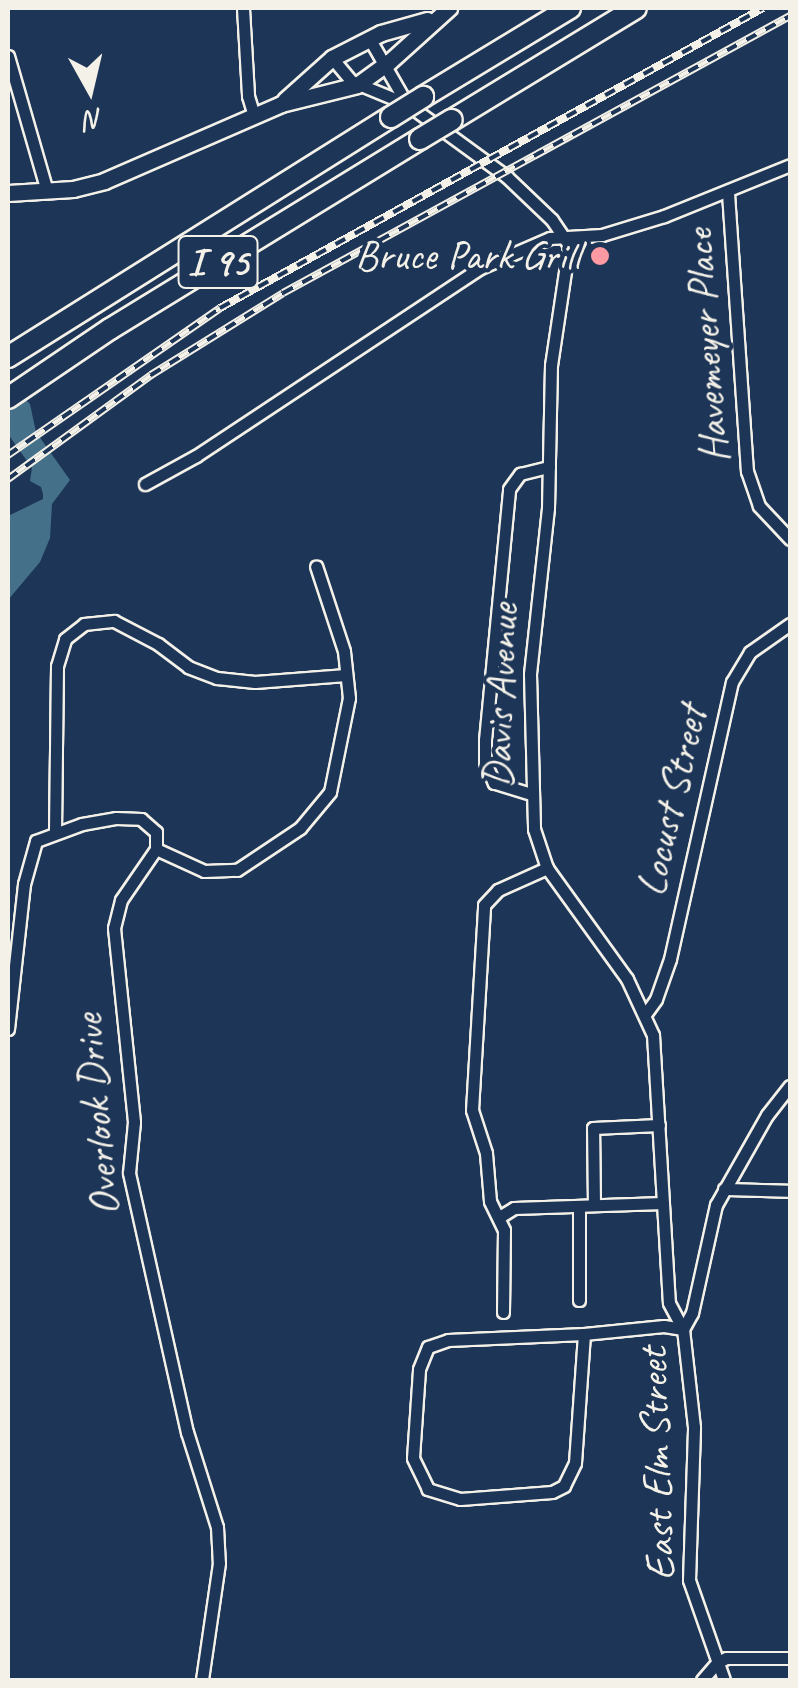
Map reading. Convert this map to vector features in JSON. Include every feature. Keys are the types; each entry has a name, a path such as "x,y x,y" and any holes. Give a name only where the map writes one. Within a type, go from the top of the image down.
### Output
{"highway":[{"name":"I 95","path":"8,357 570,8"},
{"name":"I 95","path":"13,394 145,306 636,8"}],"main road":[{"path":"12,191 47,191 104,181 281,104 357,84 384,66 431,19 449,8"},
{"path":"281,104 332,58 369,38 431,19"}],"street":[{"path":"243,8 248,96 254,116"},
{"path":"369,38 407,106"},
{"path":"8,56 47,191"},
{"path":"332,58 357,84 407,106 508,177 566,237"},
{"path":"145,484 196,456 456,281 512,253 566,237 602,235 728,193 790,165"},
{"name":"Havemeyer Place","path":"728,193 747,471 759,506 790,539"},
{"name":"Davis Avenue","path":"566,237 570,256 550,365 544,552 530,674 534,829 548,868 646,1013 655,1047 671,1313 683,1329"},
{"path":"531,794 494,783 485,763 485,740 509,488 520,474 549,467"},
{"path":"8,1029 30,852 36,842 54,831 130,817 156,832 156,848 204,871 223,873 249,863 300,828 330,792 348,714 346,676 344,651 316,566"},
{"path":"54,831 57,666 65,639 84,624 114,621 158,644 188,667 216,678 255,682 346,676"},
{"name":"Locust Street","path":"646,1013 656,999 670,959 732,682 750,652 790,624"},
{"name":"Overlook Drive","path":"156,848 121,900 116,912 114,948 132,1092 131,1192 190,1446 217,1527 218,1563 202,1680"},
{"path":"503,1312 501,1216 490,1200 486,1152 472,1110 484,905 498,890 548,868"},
{"name":"East Elm Street","path":"724,1680 689,1580 694,1416 683,1329 692,1313 709,1225 724,1189 767,1114 790,1086"},
{"path":"594,1205 593,1128 658,1125"},
{"path":"724,1189 790,1192"},
{"path":"501,1216 514,1208 663,1203"},
{"path":"579,1300 580,1206"},
{"path":"584,1334 574,1472 564,1486 552,1492 460,1498 438,1496 428,1489 413,1458 419,1369 428,1348 448,1340 664,1326 683,1329"},
{"path":"702,1680 716,1662 726,1658 790,1658"}],"water":[{"path":"8,381 30,404 36,432 70,480 52,504 50,538 40,562 8,600 8,516 43,499 43,494 41,487 30,481 32,468 8,434"}],"railway":[{"path":"8,455 220,308 763,8"},
{"path":"8,479 151,375 283,293 790,16"}],"place":[{"name":"Bruce Park Grill","path":"600,256"}]}
